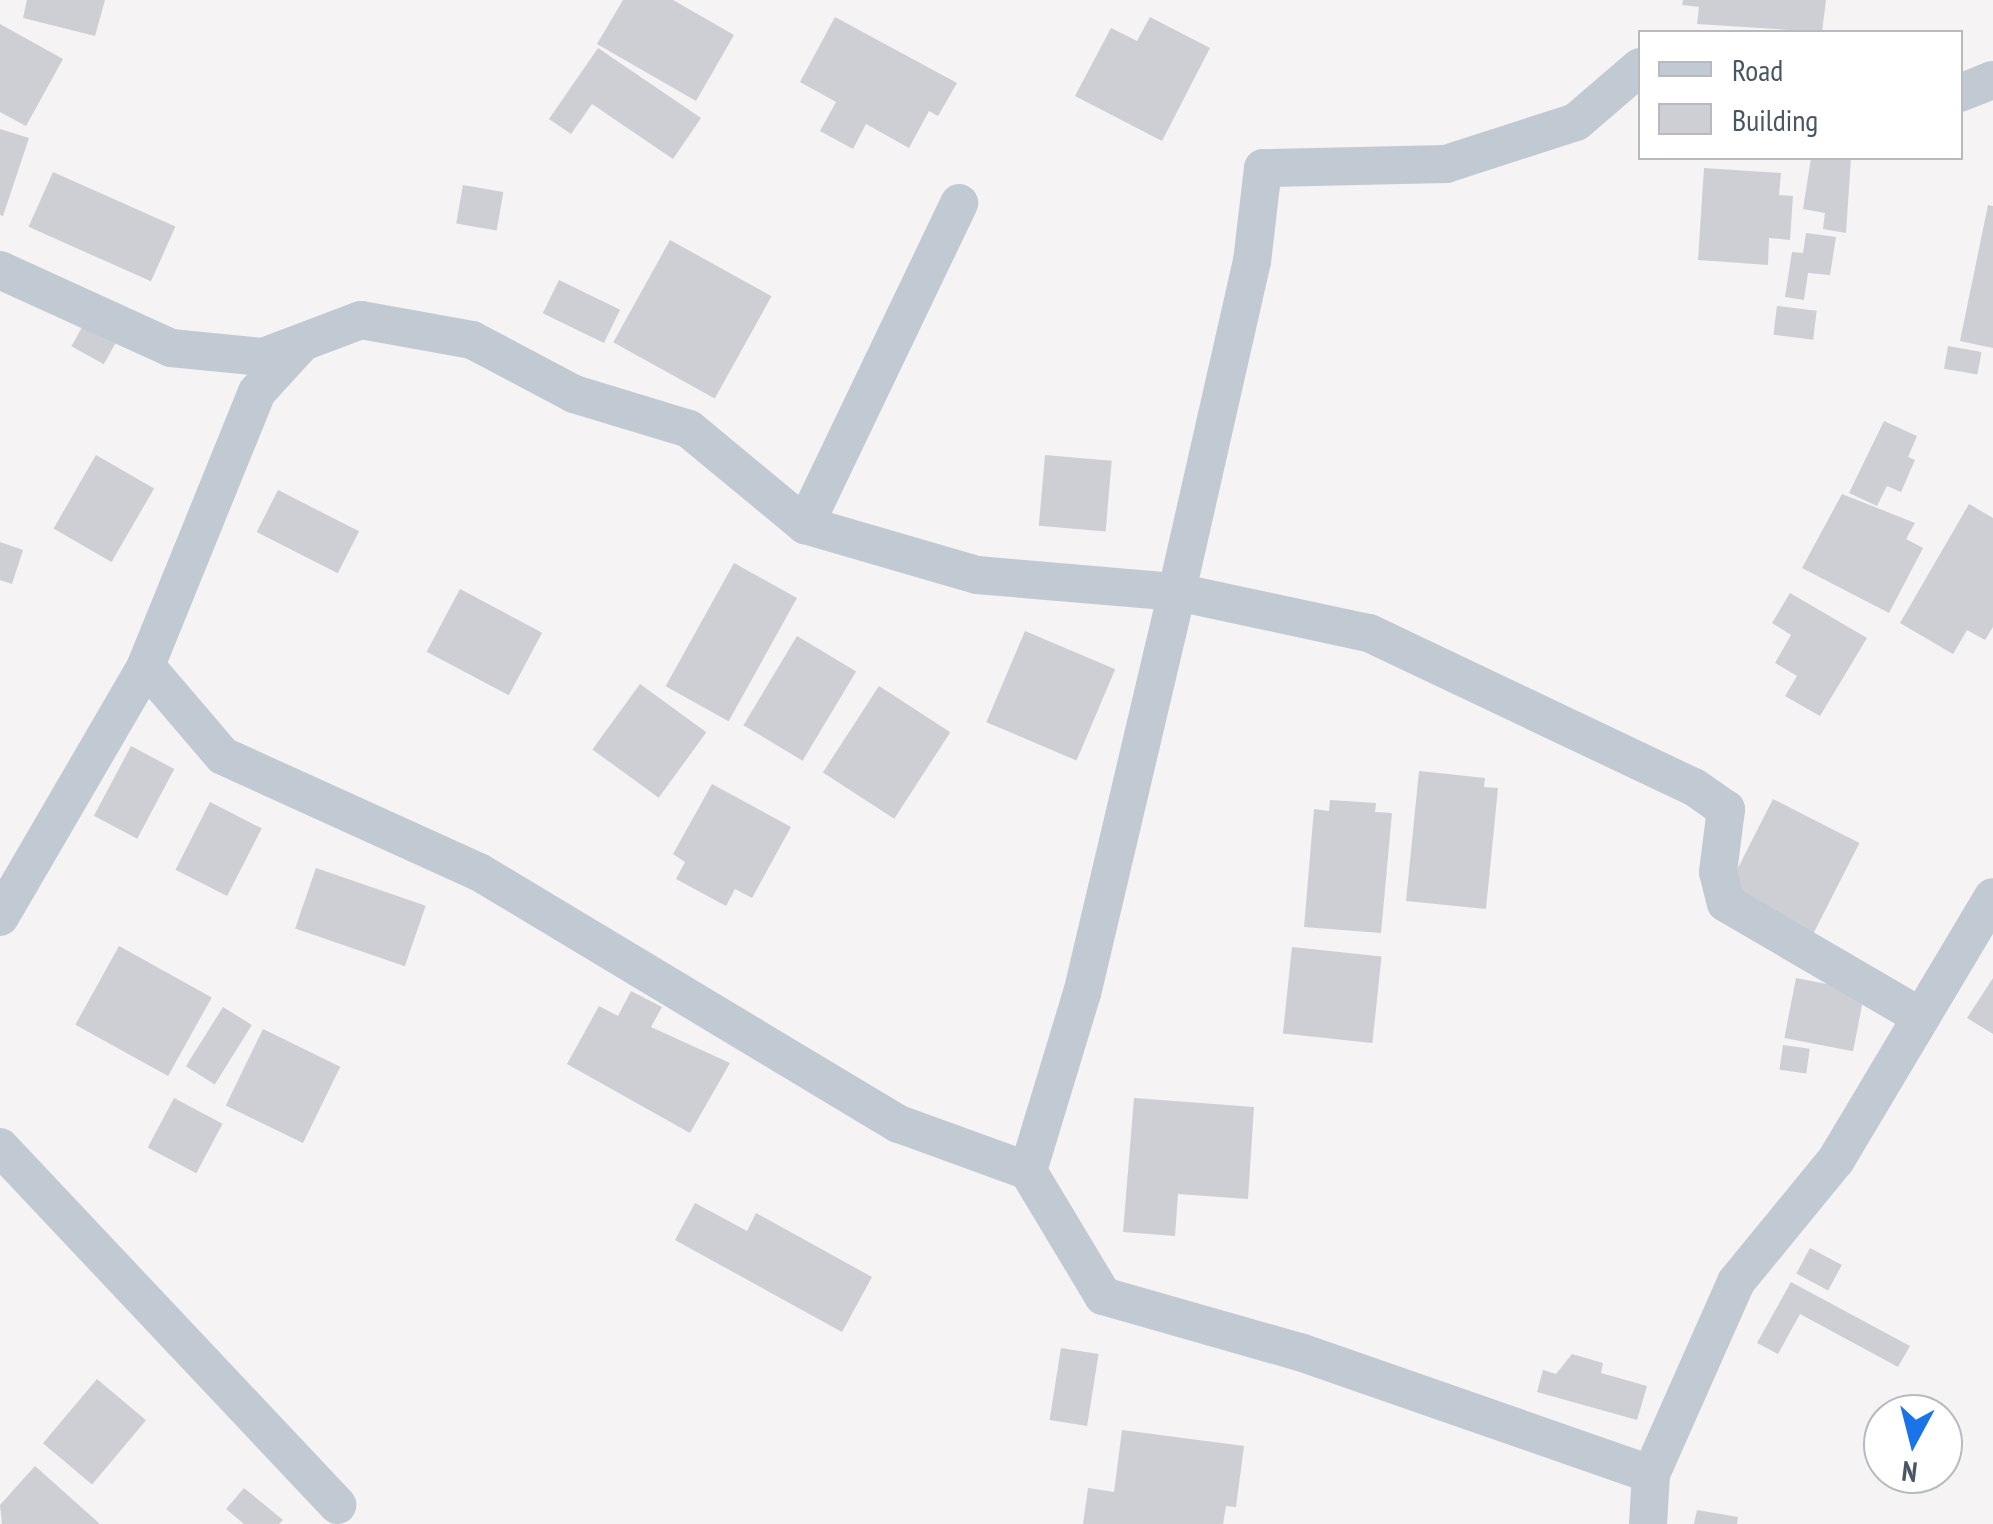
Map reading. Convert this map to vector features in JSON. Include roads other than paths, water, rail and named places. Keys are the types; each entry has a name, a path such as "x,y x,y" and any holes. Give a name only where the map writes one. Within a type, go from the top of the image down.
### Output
{"street":[{"path":"1028,1171 1082,993 1177,592 1252,261 1263,168 1446,164 1576,122 1638,69"},
{"path":"1963,91 1993,80"},
{"path":"805,525 959,202"},
{"path":"0,270 170,348 262,357 361,320 472,340 574,394 689,429 805,525 977,575 1177,592 1369,633 1694,786 1726,809 1718,872 1726,903 1921,1017"},
{"path":"0,917 146,666 258,392 304,342"},
{"path":"146,666 223,756 479,872 899,1124 1028,1171 1103,1296 1300,1352 1651,1474"},
{"path":"1648,1524 1651,1474 1736,1282 1836,1160 1921,1017 1988,917"},
{"path":"0,1147 337,1504"}]}
